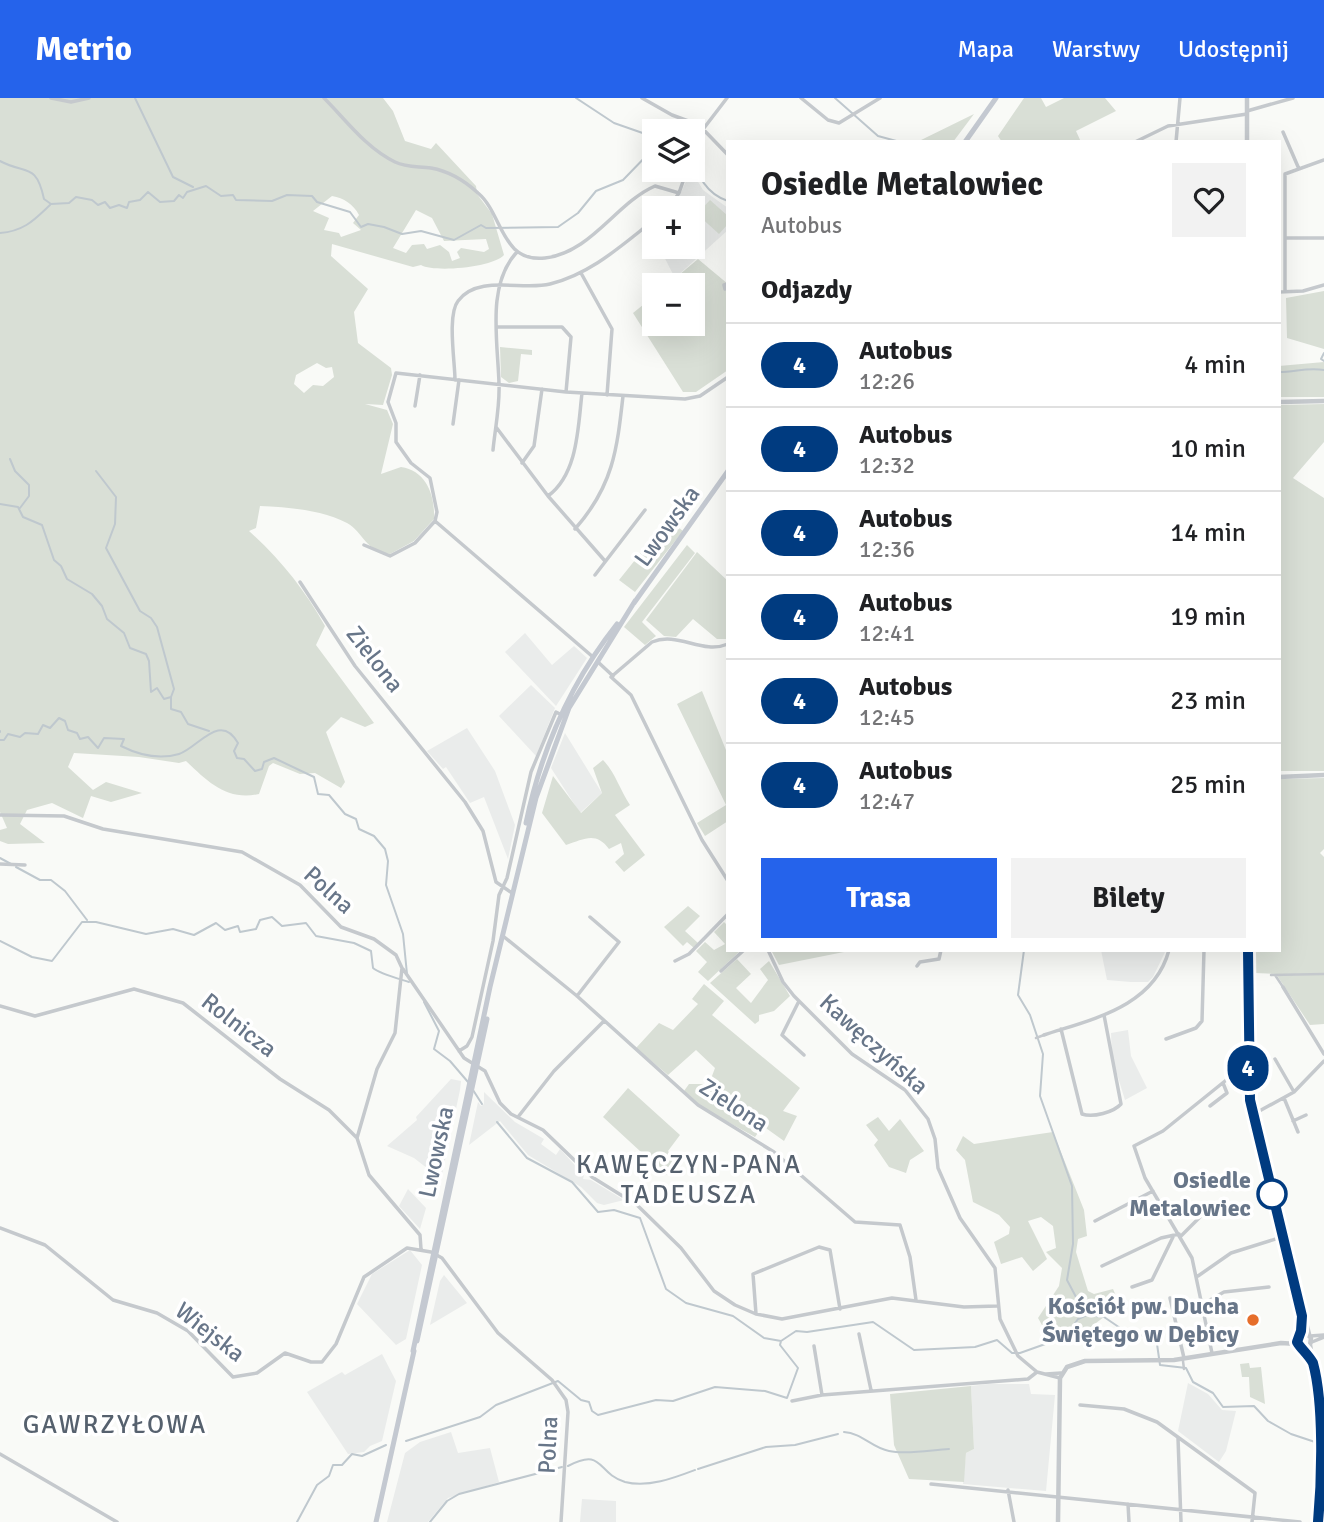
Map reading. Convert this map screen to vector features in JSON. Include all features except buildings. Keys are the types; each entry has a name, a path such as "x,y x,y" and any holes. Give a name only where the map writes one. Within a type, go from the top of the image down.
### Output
{"main road":[{"path":"966,140 996,98"},
{"name":"Lwowska","path":"376,1522 535,785 562,715 595,659 726,474"},
{"name":"Lwowska","path":"518,868 551,749 595,659"}],"street":[{"path":"51,98 71,102 89,98"},
{"path":"324,98 358,135 389,159 406,166 444,172 475,191 488,204 505,242 517,251 542,259 554,256 601,229 647,190 664,187 679,193"},
{"path":"642,98 685,119"},
{"path":"705,127 727,98"},
{"path":"801,98 833,123 839,123 880,98"},
{"path":"1175,140 1180,98"},
{"path":"1247,98 1247,140"},
{"path":"1139,140 1168,126 1247,113 1293,98"},
{"path":"705,129 726,153"},
{"path":"1283,132 1299,169"},
{"path":"1324,160 1286,174 1282,292 1324,285"},
{"path":"677,196 683,182"},
{"path":"453,424 457,380 455,306 472,290 498,286 546,285 581,273 608,257 642,230"},
{"path":"1285,238 1324,237"},
{"path":"493,450 500,385 498,286 507,262 517,251"},
{"path":"581,273 612,329 607,395"},
{"path":"725,289 726,284"},
{"path":"497,327 562,327 568,331 571,337 566,392"},
{"path":"365,545 390,556 415,543 435,521 436,499 426,472 411,463 396,442 396,422 388,405 396,373 542,390 695,398 726,378"},
{"path":"415,406 420,375"},
{"path":"522,464 534,446 542,390"},
{"path":"548,496 570,464 583,393"},
{"path":"575,529 593,506 611,474 623,396"},
{"path":"1281,402 1324,401"},
{"path":"495,426 548,496 605,561"},
{"path":"595,575 645,510"},
{"path":"435,521 595,659 631,695 702,840 726,878"},
{"name":"Zielona","path":"300,582 348,657 465,802 483,831 496,882 501,888"},
{"path":"612,676 660,638 677,639 707,648 726,644"},
{"path":"459,1051 467,1046 472,1037 493,942 501,888 507,878 531,772 556,712 562,715"},
{"path":"1281,777 1324,775"},
{"name":"Polna","path":"0,815 60,816 111,831 242,852 300,885 341,927 381,944 396,955 459,1051 487,1073 492,1091 500,1103 563,1147 592,1177 637,1205 681,1248 720,1295 756,1314"},
{"path":"0,863 25,866"},
{"path":"501,888 512,893"},
{"path":"675,961 689,954 726,916"},
{"path":"577,996 619,942 590,917"},
{"name":"Zielona","path":"503,936 577,996 698,1105 769,1148 830,1197 855,1222 900,1225 910,1257 916,1300"},
{"path":"721,971 742,952"},
{"name":"Kawęczyńska","path":"769,952 783,982 799,1001 852,1054 905,1090 928,1119 935,1139 938,1168 960,1218 995,1268 997,1306 1014,1350 1037,1373"},
{"path":"917,966 919,962 939,959 941,952"},
{"path":"1036,1038 1121,1009 1151,984 1161,972 1169,952"},
{"path":"1166,1039 1196,1028 1202,1021 1204,952"},
{"path":"1248,952 1248,1070 1252,1115 1310,1339 1323,1407 1322,1493 1318,1522"},
{"path":"405,971 400,977 394,1039 377,1069 357,1138 369,1175 420,1235 421,1249 434,1254"},
{"path":"1324,974 1273,975 1324,1054"},
{"name":"Rolnicza","path":"0,1006 35,1016 128,989 183,1003 280,1079 329,1110 357,1138"},
{"name":"Kawęczyńska","path":"799,1001 782,1035 804,1055"},
{"path":"1061,1029 1083,1114 1088,1116 1114,1110 1121,1104 1104,1015"},
{"path":"519,1117 554,1071 604,1021"},
{"path":"1275,1059 1294,1092"},
{"path":"1252,1115 1294,1092 1324,1061"},
{"path":"1212,1353 1198,1276 1180,1235 1146,1178 1135,1144 1163,1131 1237,1072 1248,1070"},
{"path":"1210,1106 1227,1093 1228,1089 1223,1083"},
{"path":"1284,1098 1298,1132"},
{"path":"1293,1121 1306,1115"},
{"path":"1095,1221 1153,1191"},
{"path":"1102,1266 1161,1238 1180,1235 1209,1208"},
{"name":"Wiejska","path":"0,1228 50,1248 113,1300 157,1313 185,1328 233,1377 257,1373 285,1353 314,1363 325,1360 336,1344 367,1273 402,1250 421,1249"},
{"path":"1132,1287 1152,1280 1173,1237"},
{"path":"1198,1276 1231,1253 1282,1237"},
{"path":"840,1309 831,1250 819,1247 752,1274 756,1314 782,1319 840,1309 892,1298 964,1307 997,1306"},
{"name":"Polna","path":"434,1254 444,1261 498,1334 557,1386 568,1412 561,1522"},
{"path":"1203,1304 1224,1292 1269,1287"},
{"path":"1170,1298 1184,1369"},
{"path":"1297,1344 1302,1316"},
{"path":"859,1334 871,1390"},
{"path":"1281,1343 1298,1336 1310,1339 1324,1336"},
{"path":"1303,1348 1310,1339"},
{"path":"1058,1522 1056,1496 1061,1376 1067,1367 1085,1361 1184,1361 1212,1353 1281,1343 1297,1344 1303,1348 1313,1364"},
{"path":"814,1346 822,1395"},
{"path":"792,1401 871,1390 1028,1379 1037,1373 1061,1376"},
{"path":"1080,1405 1124,1409 1157,1422 1255,1493 1253,1520"},
{"path":"1178,1438 1181,1522"},
{"path":"0,1454 117,1522"},
{"path":"931,1484 1008,1490 1253,1520 1300,1522"},
{"path":"1008,1490 1014,1522"},
{"path":"1128,1504 1129,1522"}],"shaded area":[{"path":"0,98 383,98 393,111 405,141 431,149 436,143 476,186 477,194 492,214 504,255 489,263 464,268 421,265 413,267 332,244 331,256 368,289 354,312 358,343 391,368 392,375 383,405 365,404 387,410 393,424 381,474 401,467 410,469 428,486 434,510 434,519 414,541 390,554 375,550 347,523 305,510 260,506 256,528 249,531 282,564 309,600 325,626 316,645 374,723 365,727 341,717 326,732 345,782 341,788 315,773 300,774 273,763 269,766 259,794 237,795 210,783 186,761 179,763 139,757 74,753 68,767 93,790 106,782 142,793 111,802 91,796 83,818 52,803 27,810 20,824 45,843 8,844 0,841 0,830 7,828 0,812","holes":["332,196 344,200 354,208 359,215 353,223 361,230 341,237 339,233 324,230 329,218 313,211","416,210 432,218 444,241 486,239 489,249 484,252 461,248 457,252 460,258 452,261 449,252 440,245 427,249 424,244 412,245 406,253 393,248","317,363 326,368 332,367 334,377 323,386 313,385 304,393 294,384 296,375"]},
{"path":"1024,98 1041,98 1046,107 1064,98 1105,98 1116,111 1076,131 1080,140 1001,140 998,136"},
{"path":"974,114 954,140 921,140"},
{"path":"686,182 698,182 703,190 726,207 726,232 705,251 705,196 679,196"},
{"path":"710,200 726,214 726,226 719,234 705,221 705,205"},
{"path":"665,259 696,259 681,273 672,273"},
{"path":"698,259 726,282 726,371 696,392 683,392 648,336 705,336 705,273 681,273"},
{"path":"1324,291 1324,349 1287,338 1286,298"},
{"path":"642,306 642,327 633,313"},
{"path":"500,347 532,350 532,355 521,354 518,381 509,383 501,377"},
{"path":"1324,362 1324,397 1281,397 1281,366"},
{"path":"1324,404 1324,442 1293,478 1324,498 1324,771 1281,771 1281,405"},
{"path":"668,519 683,531 635,592 619,580"},
{"path":"687,545 695,553 642,622 656,636 645,645 624,627"},
{"path":"697,552 726,579 726,639 717,639 693,619 676,637 664,636 646,620"},
{"path":"525,633 552,665 574,646 587,658 556,706 505,652"},
{"path":"531,685 555,708 536,756 499,716"},
{"path":"702,691 726,750 726,805 677,704"},
{"path":"467,728 495,771 515,825 508,859 484,797 470,803 446,767 443,769 427,751"},
{"path":"565,733 602,793 580,813 551,768"},
{"path":"603,760 630,805 615,815 645,855 624,872 615,862 624,854 621,843 609,849 599,840 589,838 566,845 542,813 553,776 581,813 602,793 593,768"},
{"path":"1324,778 1324,849 1320,853 1324,857 1324,1024 1310,1025 1276,974 1256,973 1256,952 1281,952 1281,779"},
{"path":"726,805 726,822 705,836 697,823"},
{"path":"688,906 700,916 685,931 698,943 694,948 687,942 683,946 664,927"},
{"path":"724,922 726,952 739,952 708,981 698,972 707,962 696,951 705,942 714,950 725,944 714,932"},
{"path":"772,952 844,952 779,965"},
{"path":"1101,952 1165,952 1148,982 1107,980"},
{"path":"737,959 751,974 736,988 751,1003 768,980 760,969 769,961 790,996 774,1011 759,1015 759,1021 755,1024 710,983"},
{"path":"704,984 724,1001 712,1015 800,1088 783,1111 797,1116 784,1141 763,1126 755,1137 703,1108 684,1091 689,1084 709,1084 715,1068 696,1050 668,1075 636,1048 659,1023 673,1030 698,1004 692,999"},
{"path":"1128,1030 1131,1056 1147,1088 1125,1100 1112,1058 1111,1033"},
{"path":"451,1079 461,1081 441,1179 414,1158 387,1146 417,1120 416,1117"},
{"path":"628,1088 680,1135 668,1151 677,1163 666,1175 603,1117"},
{"path":"484,1092 515,1122 544,1139 541,1144 556,1155 560,1149 584,1175 583,1179 591,1180 624,1200 604,1205 597,1203 581,1187 528,1155 500,1121 469,1145 478,1102 481,1106 484,1104"},
{"path":"878,1117 889,1131 900,1119 924,1151 910,1160 906,1173 889,1167 874,1145 878,1140 866,1125"},
{"path":"1053,1132 1084,1210 1087,1236 1078,1239 1076,1252 1088,1291 1094,1294 1113,1289 1120,1305 1080,1335 1069,1327 1046,1332 1038,1318 1059,1286 1062,1268 1046,1252 1056,1248 1053,1226 1041,1217 1028,1221 1047,1259 1033,1271 1022,1257 1001,1264 994,1242 1009,1234 1010,1227 999,1215 973,1202 965,1160 956,1150 963,1136 974,1144"},
{"path":"408,1189 426,1208 420,1229 399,1206"},
{"path":"410,1250 422,1265 406,1339 396,1345 357,1304 372,1274"},
{"path":"444,1275 467,1303 430,1325 440,1281"},
{"path":"382,1354 396,1381 382,1441 364,1452 348,1454 307,1392"},
{"path":"1249,1363 1250,1368 1261,1367 1265,1404 1250,1397 1249,1377 1242,1377 1240,1364"},
{"path":"1188,1383 1208,1394 1222,1410 1236,1411 1226,1451 1219,1462 1178,1431"},
{"path":"1029,1384 1031,1394 1055,1395 1046,1491 963,1484 966,1453 974,1449 971,1386"},
{"path":"971,1386 974,1449 966,1453 964,1482 909,1479 894,1445 890,1394"},
{"path":"451,1432 458,1453 490,1448 499,1482 448,1498 428,1522 387,1522 405,1453 420,1442"},
{"path":"582,1499 616,1501 616,1522 580,1522"}],"waterway":[{"path":"135,98 173,177 193,187"},
{"path":"576,98 614,123 642,133"},
{"path":"835,98 878,136 893,140"},
{"path":"0,161 33,174 44,199 51,204 69,203 76,197 92,200 98,205 105,202 110,208 119,205 127,208 129,202 140,200 148,192 160,202 174,201 179,195 183,198 187,192 206,186 221,196 233,195 236,200 272,201 287,195 312,196 317,202 350,212 361,227 368,224 402,234 421,231 454,240 481,225 486,228 558,227 578,213 596,191 623,180 642,160"},
{"path":"703,182 726,200"},
{"path":"0,233 23,227 50,205"},
{"path":"1324,353 1321,359 1324,361"},
{"path":"1281,372 1324,370"},
{"path":"10,459 15,471 29,485 29,496 20,508"},
{"path":"96,471 116,497 115,524 106,548 140,611 151,618 157,627 174,689 171,697"},
{"path":"0,504 18,507 23,517 42,525 54,560 61,566 67,579 92,594 102,606 107,619 124,633 130,648 146,654 151,692 157,688 164,699 171,697 171,709 181,712 188,724 209,731"},
{"path":"0,740 4,740 8,734 20,737 25,733 38,734 43,725 50,728 59,718 65,721 68,730 77,733 80,739 88,737 98,748 104,738 124,739 121,746 149,756 164,757 179,754 209,734 224,730 238,743 234,751 237,758 244,759 255,771 262,769 264,762 274,758 314,777 318,794 329,795 345,814 356,819 359,829 374,836 385,849 388,861 386,885 403,934 407,974"},
{"path":"0,858 11,864"},
{"path":"16,867 40,880 51,880 65,891 87,920"},
{"path":"0,941 32,957 52,961 82,922 96,922 146,934 173,929 194,935 216,923 225,930 238,926 240,932 256,929 260,920 272,917 282,926 306,923 316,936 354,943 371,951 373,968 409,982"},
{"path":"1024,952 1018,995 1030,1015 1043,1054 1040,1096 1072,1186 1073,1244 1067,1280 1076,1297 1093,1314"},
{"path":"424,1002 439,1031 434,1049 450,1061 468,1082"},
{"path":"473,1090 482,1104"},
{"path":"497,1122 527,1158 572,1182 598,1212 614,1210 640,1218 666,1289 686,1303 733,1316 764,1338 781,1341"},
{"path":"406,1441 480,1417 496,1405 558,1381 581,1400 589,1402 592,1411 598,1415 656,1400 673,1401 715,1387 765,1391 787,1398 798,1368 780,1345 781,1341 796,1331 807,1332 873,1322 914,1350 975,1347 997,1340 1012,1353 1020,1353 1065,1337 1078,1319 1087,1315 1104,1317 1129,1334 1156,1337 1160,1365 1186,1368 1193,1382 1213,1393 1223,1407 1254,1406 1268,1421 1291,1434 1318,1443"},
{"path":"844,1432 889,1451 949,1449"},
{"path":"698,1469 766,1447 795,1445 838,1434"},
{"path":"297,1522 317,1485 329,1476 333,1465 342,1465 352,1454 362,1456 386,1445"},
{"path":"568,1466 588,1459 594,1460 616,1478 634,1484 661,1481 695,1470"},
{"path":"430,1522 447,1501 459,1494 562,1467"}],"bus line":[{"name":"4","path":"1248,952 1248,1070 1252,1115 1302,1316 1297,1342 1313,1364 1320,1389 1323,1451 1318,1522"}],"place":[{"name":"Osiedle Metalowiec","path":"1272,1194"},
{"name":"Kościół pw. Ducha Świętego w Dębicy","path":"1253,1320"}],"district":[{"name":"KAWĘCZYN-PANA TADEUSZA","path":"689,1179"},
{"name":"GAWRZYŁOWA","path":"115,1424"}]}
